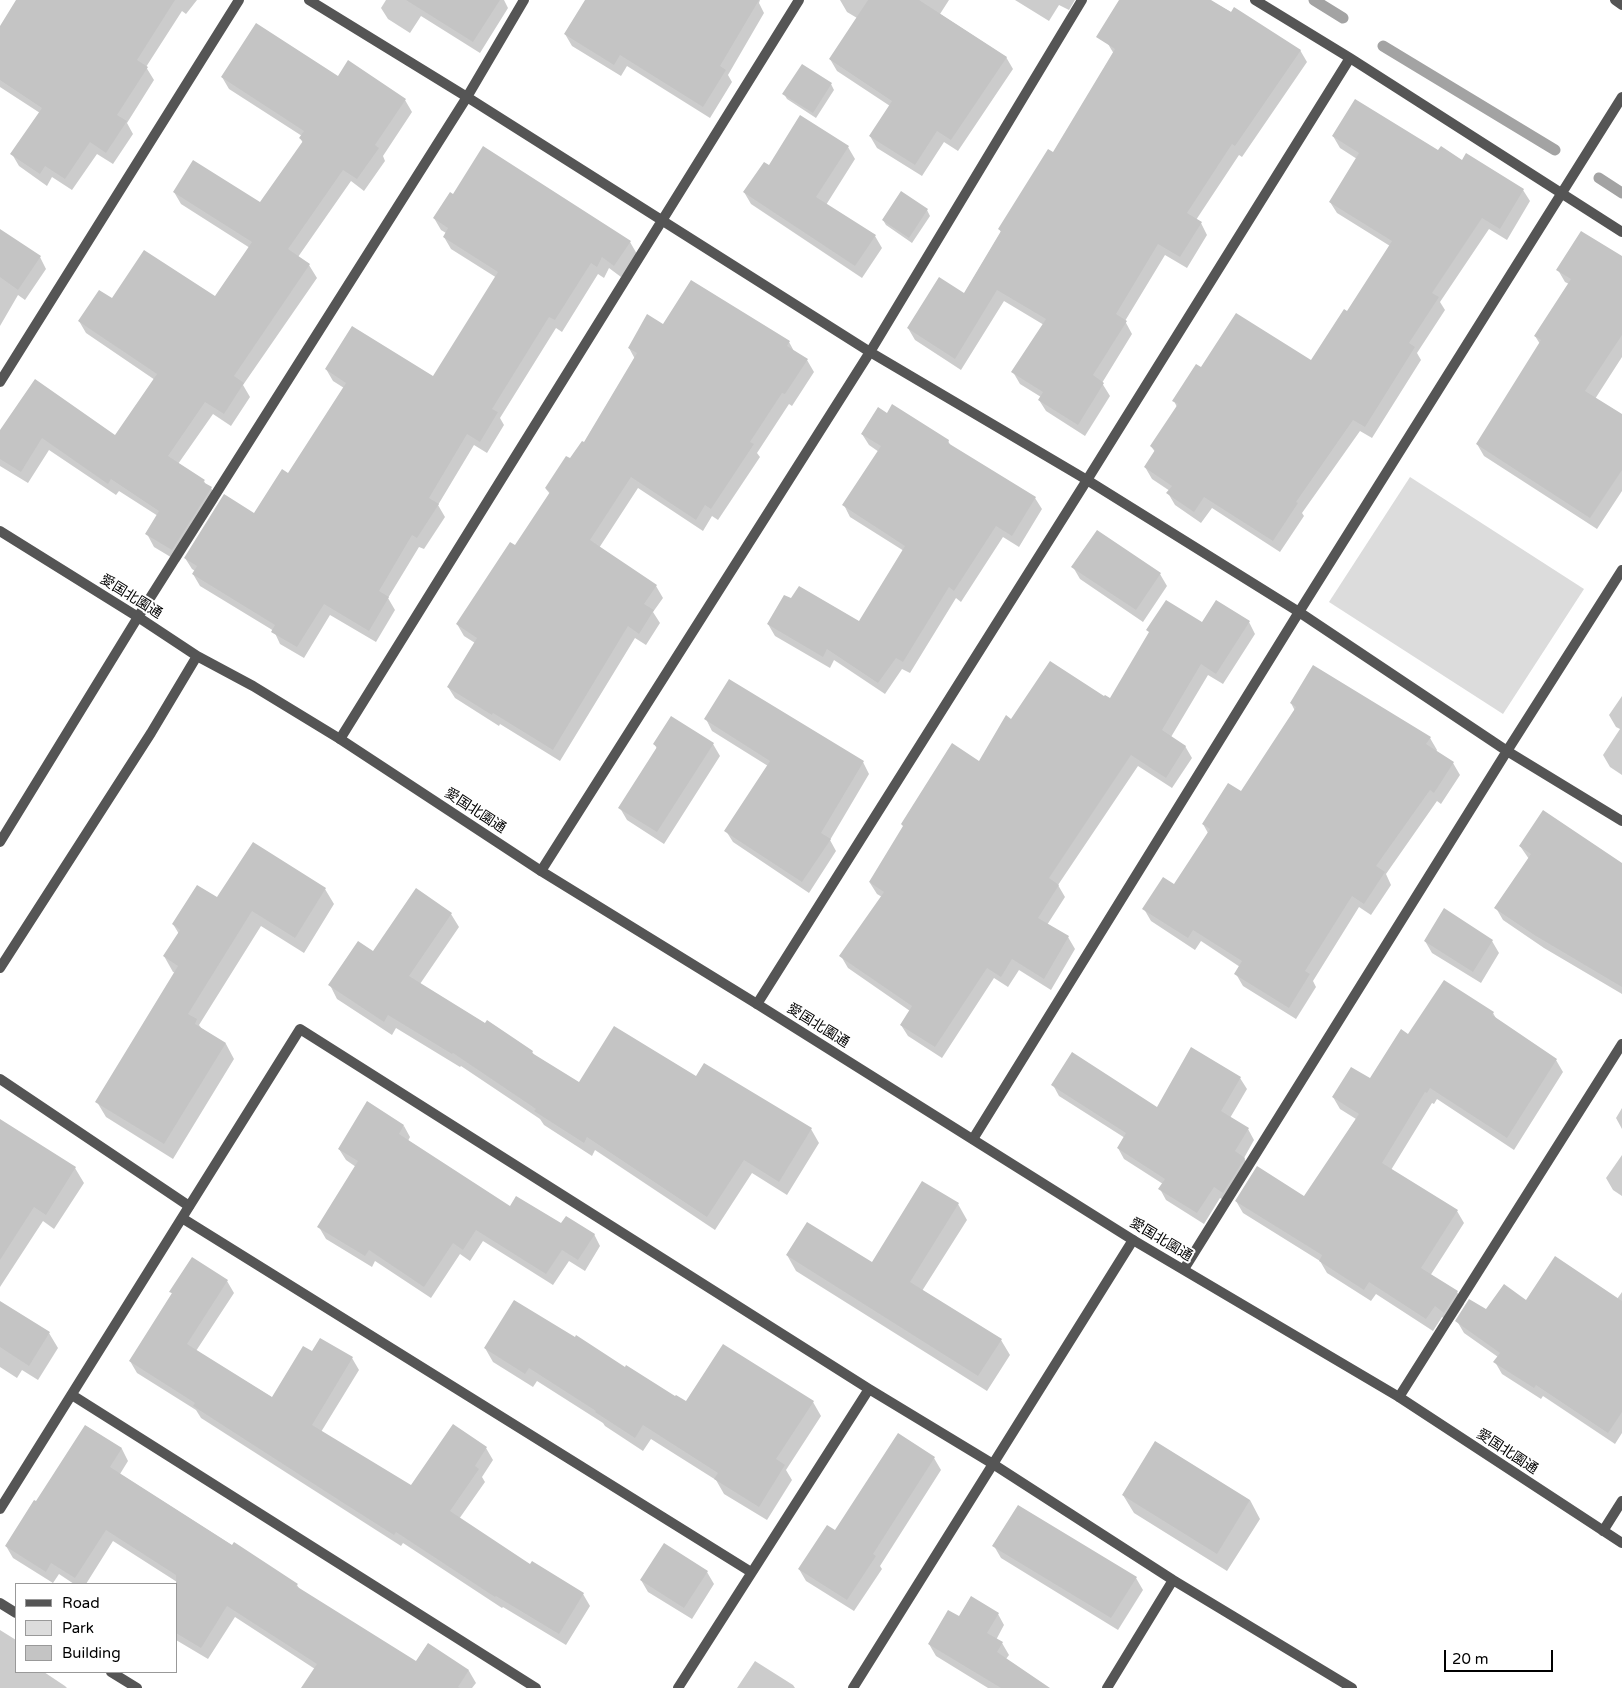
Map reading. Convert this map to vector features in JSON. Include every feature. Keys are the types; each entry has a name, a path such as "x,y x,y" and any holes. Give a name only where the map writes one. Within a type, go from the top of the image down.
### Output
{"street":[{"path":"0,382 239,0"},
{"path":"309,0 467,97 870,352 1087,480 1299,612 1507,751 1622,821"},
{"path":"0,842 138,617 467,97 524,0"},
{"path":"340,739 799,0"},
{"path":"541,871 870,352 1082,0"},
{"path":"1255,0 1350,58 1622,232"},
{"path":"1614,0 1622,5"},
{"path":"757,1004 1350,58"},
{"path":"973,1139 1299,612 1622,97"},
{"name":"愛国北園通","path":"0,531 198,656 253,686 340,739 541,871 757,1004 1132,1240 1399,1397 1622,1543"},
{"path":"1184,1270 1622,570"},
{"path":"0,968 151,733 198,656"},
{"path":"0,1509 300,1029 869,1389 993,1464 1173,1580 1352,1688"},
{"path":"1399,1397 1622,1044"},
{"path":"0,1079 189,1206"},
{"path":"182,1218 751,1572"},
{"path":"853,1688 1132,1240"},
{"path":"678,1688 869,1389"},
{"path":"72,1395 536,1688"},
{"path":"1603,1531 1622,1501"},
{"path":"1107,1688 1173,1580"},
{"path":"0,1603 15,1612"},
{"path":"113,1673 137,1688"}],"green space":[{"path":"1410,477 1584,589 1503,714 1329,602"}],"building":[{"path":"16,0 175,0 137,60 148,67 117,115 127,121 106,153 90,142 65,179 45,166 40,174 10,154 42,108 0,80 0,26"},
{"path":"406,0 500,0 473,42"},
{"path":"585,0 759,0 720,66 726,70 703,107 620,55 614,65 564,34"},
{"path":"868,0 919,0 1007,57 951,140 937,131 915,165 869,136 892,101 829,59"},
{"path":"1119,0 1211,0 1231,12 1234,7 1301,50 1235,146 1232,144 1187,213 1202,222 1180,257 1158,244 1116,314 1127,321 1093,375 1104,383 1078,425 1038,400 1043,392 1011,372 1046,319 997,290 955,359 907,328 939,277 964,293 1001,231 998,229 1048,149 1053,152 1115,49 1096,37"},
{"path":"256,23 338,76 348,60 406,99 375,145 379,148 357,179 343,170 288,249 310,264 234,376 244,383 224,414 205,402 168,456 205,480 203,482 212,487 172,550 145,534 159,511 111,479 108,484 42,438 21,472 0,459 0,430 35,379 115,435 157,374 78,321 99,290 112,298 144,250 215,296 252,242 173,192 193,160 260,202 303,141 299,138 304,131 221,77"},
{"path":"802,64 832,83 813,113 782,94"},
{"path":"1355,99 1438,150 1441,146 1462,160 1466,153 1524,189 1500,229 1482,218 1432,293 1439,297 1409,343 1415,347 1365,427 1353,420 1296,502 1298,503 1273,541 1204,497 1194,512 1166,493 1172,486 1144,467 1155,450 1150,446 1178,404 1172,401 1196,364 1201,367 1236,313 1311,360 1344,309 1347,311 1392,241 1329,202 1359,153 1332,136"},
{"path":"800,115 849,146 816,197 876,235 855,266 743,192 764,162 769,165"},
{"path":"483,146 631,241 614,266 602,257 597,267 591,263 555,320 549,317 492,409 498,412 480,442 467,434 429,498 439,504 417,538 412,535 379,591 389,597 369,631 324,604 297,647 271,632 275,625 192,574 197,566 184,558 224,494 254,513 282,469 288,473 346,383 325,369 352,326 433,376 498,272 443,237 448,228 433,218 450,192 453,194"},
{"path":"901,191 928,209 909,238 882,220"},
{"path":"0,229 41,256 18,290 0,277"},
{"path":"1581,231 1622,256 1622,335 1585,391 1622,414 1622,470 1590,518 1476,444 1541,340 1534,336 1571,279 1556,270"},
{"path":"691,280 790,341 787,346 808,359 785,394 782,393 750,442 754,444 711,509 705,505 696,520 631,477 590,540 657,585 644,604 654,610 639,634 628,626 553,750 447,687 477,638 456,624 510,542 515,545 550,492 545,488 566,456 570,458 582,441 584,442 637,353 628,348 647,314 663,324"},
{"path":"892,404 949,440 948,443 1036,497 1012,536 996,526 954,591 949,587 903,662 896,658 878,683 827,649 823,657 767,624 784,595 791,598 799,586 859,621 905,546 842,505 881,446 861,434 878,407 887,413"},
{"path":"1097,530 1161,573 1136,610 1071,567"},
{"path":"1166,600 1202,622 1216,600 1250,621 1216,674 1201,664 1162,730 1186,746 1166,778 1131,755 1049,878 1059,885 1038,918 1069,936 1044,979 1012,959 1001,977 987,968 935,1047 900,1025 912,1006 839,956 884,892 869,882 903,826 901,824 952,743 979,761 1006,715 1011,719 1050,661 1110,698 1149,632 1146,630"},
{"path":"1313,665 1431,737 1426,744 1454,762 1434,793 1430,790 1376,866 1385,872 1364,904 1352,896 1305,971 1310,974 1289,1008 1234,974 1242,961 1193,930 1188,938 1142,909 1163,877 1174,884 1210,829 1202,824 1228,783 1241,791 1296,707 1290,703"},
{"path":"729,679 864,761 821,833 831,839 802,882 724,831 770,761 704,719"},
{"path":"671,716 714,743 657,832 618,808 657,747 653,744"},
{"path":"1543,810 1622,863 1622,987 1536,936 1494,908 1531,854 1519,846"},
{"path":"253,842 326,888 295,938 252,911 188,1014 197,1019 195,1024 226,1043 164,1144 95,1102 178,966 163,956 180,930 172,924 197,885 217,897"},
{"path":"416,888 452,913 409,976 485,1023 487,1020 533,1051 532,1053 579,1082 614,1026 696,1076 704,1063 812,1128 779,1182 744,1160 707,1217 587,1137 584,1143 534,1111 536,1109 453,1053 388,1015 384,1022 328,985 358,941 373,951"},
{"path":"1444,908 1493,940 1473,972 1424,941"},
{"path":"1444,980 1494,1012 1492,1015 1557,1059 1507,1138 1430,1088 1427,1093 1425,1092 1382,1163 1458,1210 1421,1268 1458,1291 1444,1313 1435,1306 1426,1319 1369,1282 1364,1290 1319,1261 1322,1255 1235,1201 1257,1166 1304,1196 1359,1114 1332,1097 1351,1067 1370,1078 1401,1029 1408,1034"},
{"path":"1191,1047 1241,1077 1221,1111 1249,1128 1235,1151 1245,1158 1223,1193 1214,1187 1197,1213 1158,1189 1165,1179 1117,1148 1126,1133 1051,1085 1072,1052 1157,1107"},
{"path":"367,1101 404,1125 399,1134 510,1206 516,1196 561,1223 566,1216 595,1234 578,1260 562,1250 546,1274 476,1230 463,1250 453,1243 424,1287 369,1250 365,1256 317,1227 358,1161 338,1149"},
{"path":"0,1119 76,1167 46,1215 34,1207 0,1260"},
{"path":"922,1181 959,1203 910,1282 1002,1339 978,1376 786,1255 807,1222 872,1262"},
{"path":"1555,1256 1622,1301 1622,1412 1608,1433 1536,1385 1534,1388 1493,1362 1500,1353 1455,1321 1469,1299 1486,1309 1504,1284 1526,1300"},
{"path":"192,1257 228,1280 187,1344 272,1397 303,1346 312,1351 320,1338 353,1357 312,1425 411,1485 453,1424 487,1447 475,1466 479,1469 450,1511 530,1564 532,1561 584,1593 559,1634 495,1597 396,1532 394,1535 342,1502 193,1406 195,1403 129,1361 172,1293 169,1292"},
{"path":"514,1300 575,1337 576,1335 625,1367 626,1365 686,1401 723,1344 814,1401 776,1459 785,1465 759,1507 714,1479 718,1473 643,1425 635,1438 529,1368 525,1374 484,1348"},
{"path":"0,1301 50,1332 29,1366 0,1347"},
{"path":"85,1425 122,1448 110,1467 232,1545 234,1542 298,1584 296,1586 416,1661 428,1643 469,1670 458,1687 460,1688 301,1688 317,1664 227,1606 201,1648 178,1634 178,1583 176,1583 176,1575 106,1530 75,1578 51,1563 46,1572 5,1546 34,1500 36,1501"},
{"path":"898,1433 935,1457 873,1554 876,1556 847,1600 798,1569 827,1525 835,1530"},
{"path":"1155,1441 1250,1500 1217,1554 1122,1495"},
{"path":"1018,1505 1137,1577 1111,1618 992,1546"},
{"path":"664,1543 708,1571 684,1608 640,1580"},
{"path":"971,1596 999,1613 987,1633 1003,1642 997,1652 1050,1688 1001,1688 928,1644 948,1610 959,1616"}],"waterway":[{"path":"1314,0 1343,18"},
{"path":"1383,46 1555,150"},
{"path":"1599,178 1622,193"}]}
